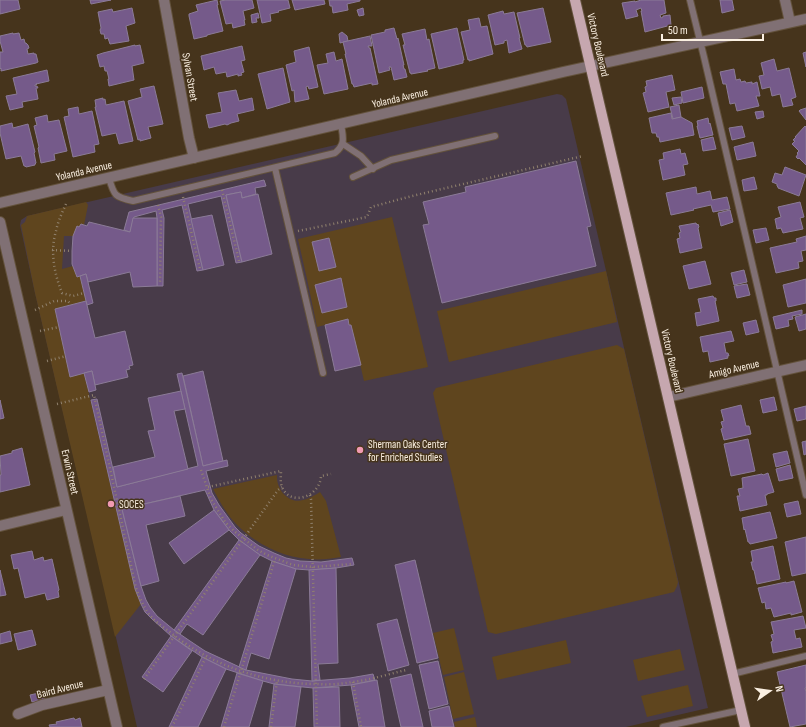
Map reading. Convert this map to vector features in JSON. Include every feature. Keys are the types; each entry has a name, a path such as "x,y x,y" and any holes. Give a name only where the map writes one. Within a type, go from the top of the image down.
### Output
{"main road":[{"name":"Victory Boulevard","path":"575,0 745,727"}],"street":[{"name":"Sylvan Street","path":"164,0 194,158"},
{"path":"784,0 790,22"},
{"name":"Yolanda Avenue","path":"0,203 590,66 806,18"},
{"name":"Erwin Street","path":"0,222 117,727"},
{"name":"Amigo Avenue","path":"668,397 806,365"},
{"path":"0,526 66,510"},
{"name":"Baird Avenue","path":"18,714 42,705 108,690"}],"lane":[{"path":"690,0 806,495"},
{"path":"109,178 113,192 121,199 133,202 335,153 340,150 343,144 340,124"},
{"path":"353,177 391,160 495,136"},
{"path":"343,144 361,156 373,169"},
{"path":"275,168 323,373"},
{"path":"732,674 806,656"},
{"path":"663,727 741,710"}],"path":[{"path":"290,233 367,217 371,207 405,198 583,156"},
{"path":"220,181 239,261"},
{"path":"181,190 200,269"},
{"path":"156,196 161,217 160,284"},
{"path":"66,204 55,231 52,250 54,266 62,293 73,296 84,293"},
{"path":"52,250 72,251"},
{"path":"35,310 54,301 68,301 71,305"},
{"path":"40,331 59,327"},
{"path":"47,361 66,356"},
{"path":"57,404 94,395 136,588 149,614 174,636 215,662 277,681 316,684 353,682 406,670"},
{"path":"201,470 211,499 225,522 234,531 266,555 293,565 313,567 352,564"},
{"path":"208,487 281,471 282,487 286,493 291,496 302,497 310,495 319,486 321,476 331,474"},
{"path":"144,679 278,490 282,487"},
{"path":"310,495 317,727"},
{"path":"224,727 275,559"},
{"path":"172,727 206,656"},
{"path":"271,727 277,681"},
{"path":"353,682 361,727"}],"shaded area":[{"name":"Sherman Oaks Center for Enriched Studies","path":"557,94 562,95 566,99 708,708 626,727 137,727 35,293 20,225 21,220 27,216"},
{"path":"86,202 88,205 84,225 81,224 73,236 64,236 62,269 73,266 77,277 80,276 86,301 55,309 70,376 84,373 135,589 141,604 115,637 35,293 21,225 25,222 27,216"},
{"path":"392,217 428,367 364,381 351,325 349,325 348,319 317,327 298,239"},
{"path":"606,271 617,322 449,362 437,311"},
{"path":"617,345 624,349 678,582 677,586 674,592 496,634 488,632 433,393 436,388"},
{"path":"277,475 277,480 281,490 288,498 292,500 298,501 312,497 320,492 326,501 341,557 327,559 299,558 272,550 248,535 233,521 213,489"},
{"path":"454,628 464,670 443,675 433,633"},
{"path":"566,640 571,663 497,680 492,657"},
{"path":"680,649 685,670 638,681 633,660"},
{"path":"464,672 474,714 453,719 444,677"},
{"path":"688,685 693,706 647,717 641,696"},
{"path":"475,717 477,727 455,727 454,722"}],"building":[{"path":"0,0 18,0 20,9 0,14"},
{"path":"90,0 111,0 91,4"},
{"path":"217,0 223,31 194,39 189,14 198,11 196,5"},
{"path":"252,0 254,8 243,11 245,25 233,28 232,23 226,24 220,1"},
{"path":"257,0 288,0 290,8 270,14 271,21 262,23"},
{"path":"292,0 324,0 325,4 295,10"},
{"path":"329,0 360,1 347,4 348,10 333,13"},
{"path":"641,0 664,0 666,13 660,15 661,18 663,16 670,15 671,25 645,32 641,8 636,10 638,16 626,19 622,3"},
{"path":"720,0 732,0 734,10 722,13"},
{"path":"132,8 135,23 126,26 129,41 110,44 108,38 105,39 104,34 101,34 98,12 112,9 113,12"},
{"path":"363,8 364,15 359,16 357,10"},
{"path":"543,8 551,42 527,47 525,45 517,13"},
{"path":"503,11 504,14 514,12 522,49 509,53 507,40 504,41 504,43 495,45 488,15"},
{"path":"258,13 259,18 256,18 257,22 252,23 251,15"},
{"path":"479,18 481,27 487,26 493,54 469,61 461,32 470,30 468,20"},
{"path":"394,28 397,39 398,38 407,77 394,80 391,67 389,67 390,70 379,73 371,35 385,32 385,30"},
{"path":"457,28 464,60 463,63 439,69 431,34"},
{"path":"425,29 427,40 429,39 435,68 427,70 428,71 411,74 403,45 405,45 402,34"},
{"path":"342,32 347,36 348,41 340,43 339,34"},
{"path":"19,33 21,40 24,39 25,43 28,45 28,54 36,54 38,62 1,71 0,52 3,52 0,36"},
{"path":"370,36 372,46 368,46 370,48 378,84 372,85 372,83 354,87 352,84 343,42"},
{"path":"140,45 144,63 132,66 134,80 109,86 107,71 105,71 104,66 100,67 97,55"},
{"path":"242,46 245,60 241,61 244,72 241,73 242,75 238,76 238,74 227,77 226,72 216,74 214,67 204,70 201,56"},
{"path":"309,47 318,87 309,89 308,86 306,87 309,99 295,102 294,90 292,91 286,65 296,62 294,51"},
{"path":"334,52 336,61 342,59 348,89 324,94 317,65 328,63 326,54"},
{"path":"806,52 806,67 803,53"},
{"path":"774,59 777,71 789,68 796,97 791,99 793,105 783,107 780,94 772,96 770,87 762,89 759,76 764,75 761,63"},
{"path":"283,68 290,102 267,109 258,74"},
{"path":"734,69 736,80 740,79 741,82 745,81 746,83 752,82 752,84 757,82 760,96 756,96 759,106 737,111 735,103 730,104 726,84 723,84 720,72"},
{"path":"47,70 49,81 35,85 38,88 36,88 38,99 22,102 23,107 10,110 6,96 17,94 13,78"},
{"path":"672,75 675,90 666,92 669,107 648,112 643,93 646,92 646,81"},
{"path":"154,86 163,124 148,127 151,138 140,141 140,139 138,140 128,101 142,97 140,89"},
{"path":"702,87 704,98 683,103 681,92"},
{"path":"236,90 239,101 252,98 254,110 237,114 239,121 209,128 206,115 222,112 218,93"},
{"path":"681,97 682,103 674,105 672,98"},
{"path":"103,98 103,100 105,99 106,105 124,101 133,141 119,144 116,133 102,136 95,107 95,100"},
{"path":"679,105 681,117 673,119 670,107"},
{"path":"78,107 79,114 92,111 99,144 94,145 95,152 73,157 64,117 69,116 68,109"},
{"path":"806,108 806,120 799,111"},
{"path":"763,111 764,117 757,119 755,112"},
{"path":"671,113 672,119 681,117 692,123 694,135 660,142 656,133 652,133 649,118"},
{"path":"47,115 48,122 59,120 67,151 54,154 55,160 41,163 34,126 37,125 35,118"},
{"path":"708,118 713,135 700,138 697,121"},
{"path":"12,123 13,128 28,124 35,152 35,165 24,166 21,156 6,159 0,133 0,126"},
{"path":"742,126 745,137 732,140 729,128"},
{"path":"805,126 806,165 796,157 799,151 792,144 795,141 793,140 795,137"},
{"path":"713,137 716,149 703,151 701,140"},
{"path":"753,142 756,156 737,160 734,147"},
{"path":"680,149 681,154 685,153 688,164 683,165 685,175 663,180 659,160 664,159 663,153"},
{"path":"576,161 591,226 587,227 596,266 442,303 423,225 429,224 423,202 466,192 465,187"},
{"path":"785,167 806,175 799,196 778,188 777,184 772,182 775,173 782,175"},
{"path":"754,177 757,189 744,191 742,180"},
{"path":"264,180 266,186 255,188 256,194 242,198 241,192 226,195 242,262 236,263 221,196 188,204 203,270 197,271 182,205 162,210 164,218 163,286 157,286 156,211 134,217 130,232 124,230 129,212"},
{"path":"696,187 697,194 710,191 712,200 727,197 730,209 713,212 711,205 671,215 666,193"},
{"path":"241,192 242,198 258,194 272,254 242,262 226,195"},
{"path":"800,202 804,217 800,218 803,229 783,233 781,228 777,229 775,219 781,217 778,207"},
{"path":"730,210 733,222 721,226 718,213"},
{"path":"212,215 224,265 203,270 191,219"},
{"path":"133,218 157,218 157,286 133,287 130,272 88,282 86,274 77,277 72,264 72,251 73,236 77,226 79,227 81,224 87,226 89,222 130,232"},
{"path":"696,223 699,227 702,248 680,253 677,239 680,238 679,233 681,232 679,226"},
{"path":"766,228 769,240 756,243 753,230"},
{"path":"806,236 806,250 801,251 803,261 798,262 799,268 776,273 770,248 797,242 796,239"},
{"path":"329,238 336,267 319,271 312,242"},
{"path":"705,261 711,284 689,289 683,266"},
{"path":"744,270 747,282 734,285 731,273"},
{"path":"86,274 93,303 87,305 80,276"},
{"path":"341,278 347,307 322,313 315,285"},
{"path":"806,279 806,303 788,307 783,285"},
{"path":"747,284 750,295 737,298 734,286"},
{"path":"713,296 716,298 715,301 719,321 697,326 695,313 701,312 698,299"},
{"path":"86,301 95,338 125,331 133,365 129,366 130,369 126,370 128,377 95,385 92,371 70,377 55,309"},
{"path":"802,310 802,314 792,316 793,319 788,320 789,326 776,329 773,317"},
{"path":"806,314 806,329 799,331 795,317"},
{"path":"348,319 349,325 351,325 361,365 335,371 325,325"},
{"path":"756,320 759,332 746,335 743,323"},
{"path":"731,331 734,341 724,343 726,353 728,353 729,356 727,356 728,358 710,362 708,351 703,352 700,337"},
{"path":"92,371 96,390 89,392 84,373"},
{"path":"203,371 223,461 203,466 183,376"},
{"path":"182,373 203,466 227,460 228,466 206,471 212,493 235,527 259,546 286,558 300,561 321,562 352,558 354,565 309,570 296,569 272,561 260,555 239,540 229,530 214,510 205,490 122,509 141,586 150,607 157,616 174,630 205,651 246,670 292,679 312,681 350,678 373,674 375,680 351,685 313,688 274,684 263,681 226,669 202,657 171,636 145,612 135,589 91,400 97,399 117,487 198,466 177,374"},
{"path":"181,391 185,409 174,411 188,469 117,487 113,467 155,457 148,431 155,430 148,398"},
{"path":"774,397 777,410 763,413 760,400"},
{"path":"0,400 4,418 0,419"},
{"path":"741,405 746,426 749,426 751,434 724,440 721,422 724,421 721,410"},
{"path":"806,406 806,419 797,421 794,409"},
{"path":"748,439 755,471 731,476 724,444"},
{"path":"806,441 806,454 804,455 802,442"},
{"path":"22,448 30,485 0,492 0,456 12,453 12,451"},
{"path":"787,451 790,463 776,467 773,454"},
{"path":"790,465 793,478 779,481 776,469"},
{"path":"768,473 774,492 765,495 767,505 740,511 737,496 740,496 738,489 743,488 742,478"},
{"path":"180,496 185,516 146,525 159,581 141,586 122,509"},
{"path":"798,501 801,514 787,517 784,504"},
{"path":"214,510 229,530 184,564 169,543"},
{"path":"770,512 777,538 750,544 748,542 745,529 744,530 742,518"},
{"path":"806,537 806,573 792,576 785,542"},
{"path":"239,540 260,555 203,635 187,624 180,634 174,630"},
{"path":"773,546 780,579 757,584 751,562 753,562 751,551"},
{"path":"32,551 34,560 43,557 44,561 52,559 59,590 59,597 47,600 45,593 25,598 18,568 14,569 11,555"},
{"path":"415,560 438,658 417,663 395,565"},
{"path":"272,561 296,569 269,659 251,653 246,670 239,667"},
{"path":"336,568 338,663 318,664 320,680 312,681 309,570"},
{"path":"0,570 6,595 0,596"},
{"path":"794,581 802,612 774,617 771,608 766,609 765,602 762,603 758,588"},
{"path":"803,616 806,628 794,630 796,639 800,638 802,647 773,653 771,642 773,641 771,635 774,634 771,622"},
{"path":"397,619 409,665 388,671 377,624"},
{"path":"32,630 36,645 18,650 14,634"},
{"path":"10,631 12,641 0,644 0,634"},
{"path":"171,636 192,651 163,692 142,677"},
{"path":"202,657 226,669 198,727 169,727"},
{"path":"438,661 448,704 429,709 419,665"},
{"path":"806,665 806,724 790,727 777,672"},
{"path":"237,673 263,681 249,727 221,727"},
{"path":"411,674 423,727 401,727 390,679"},
{"path":"377,680 385,727 359,727 351,685"},
{"path":"274,684 301,687 295,727 269,727"},
{"path":"339,687 340,727 314,727 313,688"},
{"path":"43,692 45,699 32,702 30,695"},
{"path":"449,706 454,727 432,727 429,711"},
{"path":"74,718 75,720 80,718 82,727 50,727 49,725 57,724 56,722"}],"place":[{"name":"Sherman Oaks Center for Enriched Studies","path":"360,450"},
{"name":"SOCES","path":"111,504"}]}
